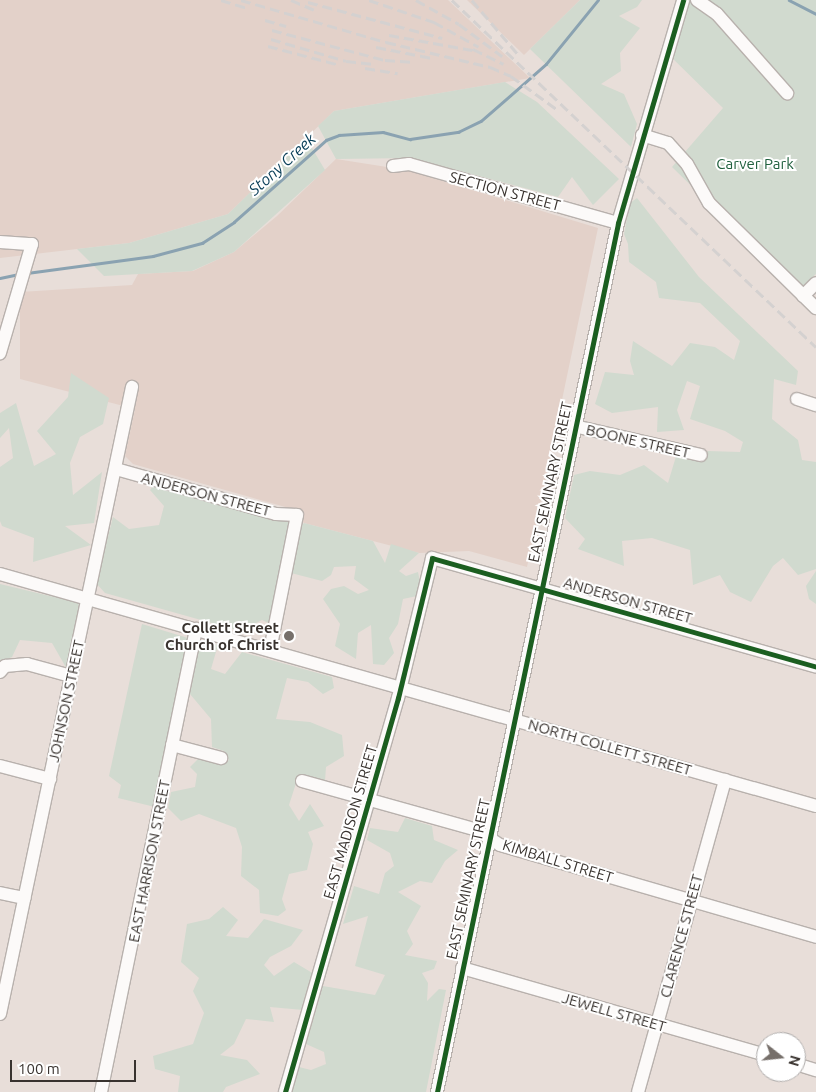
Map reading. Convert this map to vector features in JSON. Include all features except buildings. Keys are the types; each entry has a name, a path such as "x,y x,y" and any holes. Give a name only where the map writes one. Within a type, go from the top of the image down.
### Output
{"street":[{"name":"EAST SEMINARY STREET","path":"437,1092 574,426 618,223 642,135 683,0"},
{"path":"697,0 717,14 787,93"},
{"path":"642,135 668,143 687,164 709,203 816,308"},
{"name":"SECTION STREET","path":"392,166 409,164 618,223"},
{"path":"0,242 32,244 0,353"},
{"path":"803,296 816,283"},
{"name":"JOHNSON STREET","path":"0,1014 132,387"},
{"path":"797,399 816,405"},
{"name":"BOONE STREET","path":"574,426 701,455"},
{"name":"ANDERSON STREET","path":"116,469 276,514 297,515 270,650"},
{"name":"ANDERSON STREET","path":"432,558 816,667"},
{"name":"EAST MADISON STREET","path":"285,1092 370,800 401,687 432,558"},
{"name":"NORTH COLLETT STREET","path":"0,574 816,806"},
{"name":"EAST HARRISON STREET","path":"101,1092 196,629"},
{"path":"0,672 5,666 27,664 71,676"},
{"path":"172,745 221,758"},
{"path":"0,766 50,779"},
{"name":"CLARENCE STREET","path":"638,1092 725,780"},
{"name":"KIMBALL STREET","path":"302,781 477,830 500,845 816,937"},
{"path":"0,893 24,898"},
{"name":"JEWELL STREET","path":"462,968 756,1052"}],"shaded area":[{"path":"0,0 448,0 530,78 334,111 228,214 129,243 0,258"},
{"path":"467,0 580,0 524,55"},
{"path":"336,159 406,170 598,228 527,567 469,551 419,553 304,523 289,508 133,464 125,456 135,409 20,379 20,292 132,285 138,274 193,271 234,252 277,216"}],"green space":[{"path":"580,0 642,0 637,7 619,16 640,28 620,53 621,71 601,84 624,94 637,124 631,147 530,49"},
{"name":"Carver Park","path":"683,0 816,0 816,274 798,290 672,167 723,108 666,52"},
{"path":"505,82 537,102 619,179 593,205 572,177 558,197 411,158 336,159 318,126 334,111"},
{"path":"306,138 325,170 234,252 192,271 104,276 77,249 129,243 228,214"},
{"path":"637,198 699,277 798,371 796,385 774,379 772,419 798,440 802,460 816,462 816,569 798,575 783,558 773,566 751,602 730,592 720,575 693,585 690,550 652,538 622,541 624,566 578,549 585,539 565,518 574,475 590,471 620,475 644,465 668,483 677,453 698,458 708,451 740,452 743,442 725,431 690,419 700,386 687,381 677,410 684,430 657,432 658,407 612,413 595,404 605,372 634,375 630,361 633,341 672,366 690,343 715,347 734,360 740,341 700,303 659,298 656,282 629,262 628,244 624,234 630,203"},
{"path":"71,373 109,398 103,424 80,437 70,463 73,495 102,472 94,523 65,526 91,545 33,562 34,538 2,526 0,521 0,467 13,458 9,428 0,438 0,413 16,403 34,466 56,454 37,431 68,397"},
{"path":"155,484 291,521 271,624 262,620 240,631 105,593 96,583 113,517 129,529 159,525 164,506 150,490"},
{"path":"304,523 373,541 385,563 391,544 419,553 399,571 406,576 418,572 421,587 417,596 403,599 398,624 389,638 394,653 384,665 373,664 371,625 358,633 356,659 335,646 340,624 323,599 331,589 344,586 358,594 369,590 354,579 356,566 334,567 331,575 322,581 291,573 300,528"},
{"path":"816,571 816,604 809,599 806,586"},
{"path":"0,584 79,603 68,671 52,643 20,640 12,657 0,662"},
{"path":"142,624 188,638 155,807 118,798 121,785 109,776"},
{"path":"204,642 218,645 211,669 225,674 242,652 332,677 334,688 323,694 308,682 287,678 276,719 310,722 342,735 344,756 326,767 325,781 298,777 289,805 299,821 310,804 324,826 308,832 313,844 307,870 289,874 282,899 286,910 278,916 260,913 259,890 241,876 242,847 236,828 199,814 181,821 168,808 171,792 195,787 197,774 190,767 199,758 221,764 229,760 224,751 212,747 211,719 190,694 199,647"},
{"path":"405,818 432,826 434,840 458,850 445,861 432,883 420,881 398,892 421,906 407,931 413,944 405,955 437,961 434,969 422,973 428,983 427,1001 439,989 446,990 426,1092 292,1092 299,1067 311,1070 326,1064 324,1052 306,1044 323,986 375,995 385,975 355,966 368,916 343,924 354,886 379,894 385,873 394,866 390,853 367,840 370,828 398,832"},
{"path":"223,907 238,920 226,936 248,938 264,919 303,930 291,946 270,957 264,965 274,976 294,962 314,974 303,1010 270,1007 274,1022 246,1019 234,1044 220,1055 247,1060 260,1074 226,1087 223,1092 178,1092 180,1076 155,1069 153,1056 193,1044 204,1013 193,991 199,978 181,962 187,924 209,919"}],"waterway":[{"name":"Stony Creek","path":"27,273 153,256 202,243 234,222 326,140 339,135 383,132 410,139 458,132 481,121 546,64 598,0"},
{"name":"Stony Creek","path":"789,0 816,14"},
{"name":"Stony Creek","path":"0,278 19,274"}],"railway":[{"path":"221,0 247,8"},
{"path":"241,0 386,42 490,67 511,76 558,110"},
{"path":"291,0 314,10"},
{"path":"369,0 434,22 479,47"},
{"path":"416,0 459,24 502,56"},
{"path":"452,0 816,347"},
{"path":"472,0 517,53"},
{"path":"308,2 442,38"},
{"path":"265,20 286,26"},
{"path":"272,30 385,60 415,62"},
{"path":"389,35 478,51"},
{"path":"271,39 346,61 374,64"},
{"path":"268,46 340,65"},
{"path":"376,47 432,58"},
{"path":"473,49 504,64"},
{"path":"365,68 398,73"}],"cycle path":[{"path":"437,1092 618,223 683,0"},
{"path":"285,1092 398,698 432,558 816,667"}],"place":[{"name":"Collett Street Church of Christ","path":"289,636"}]}
